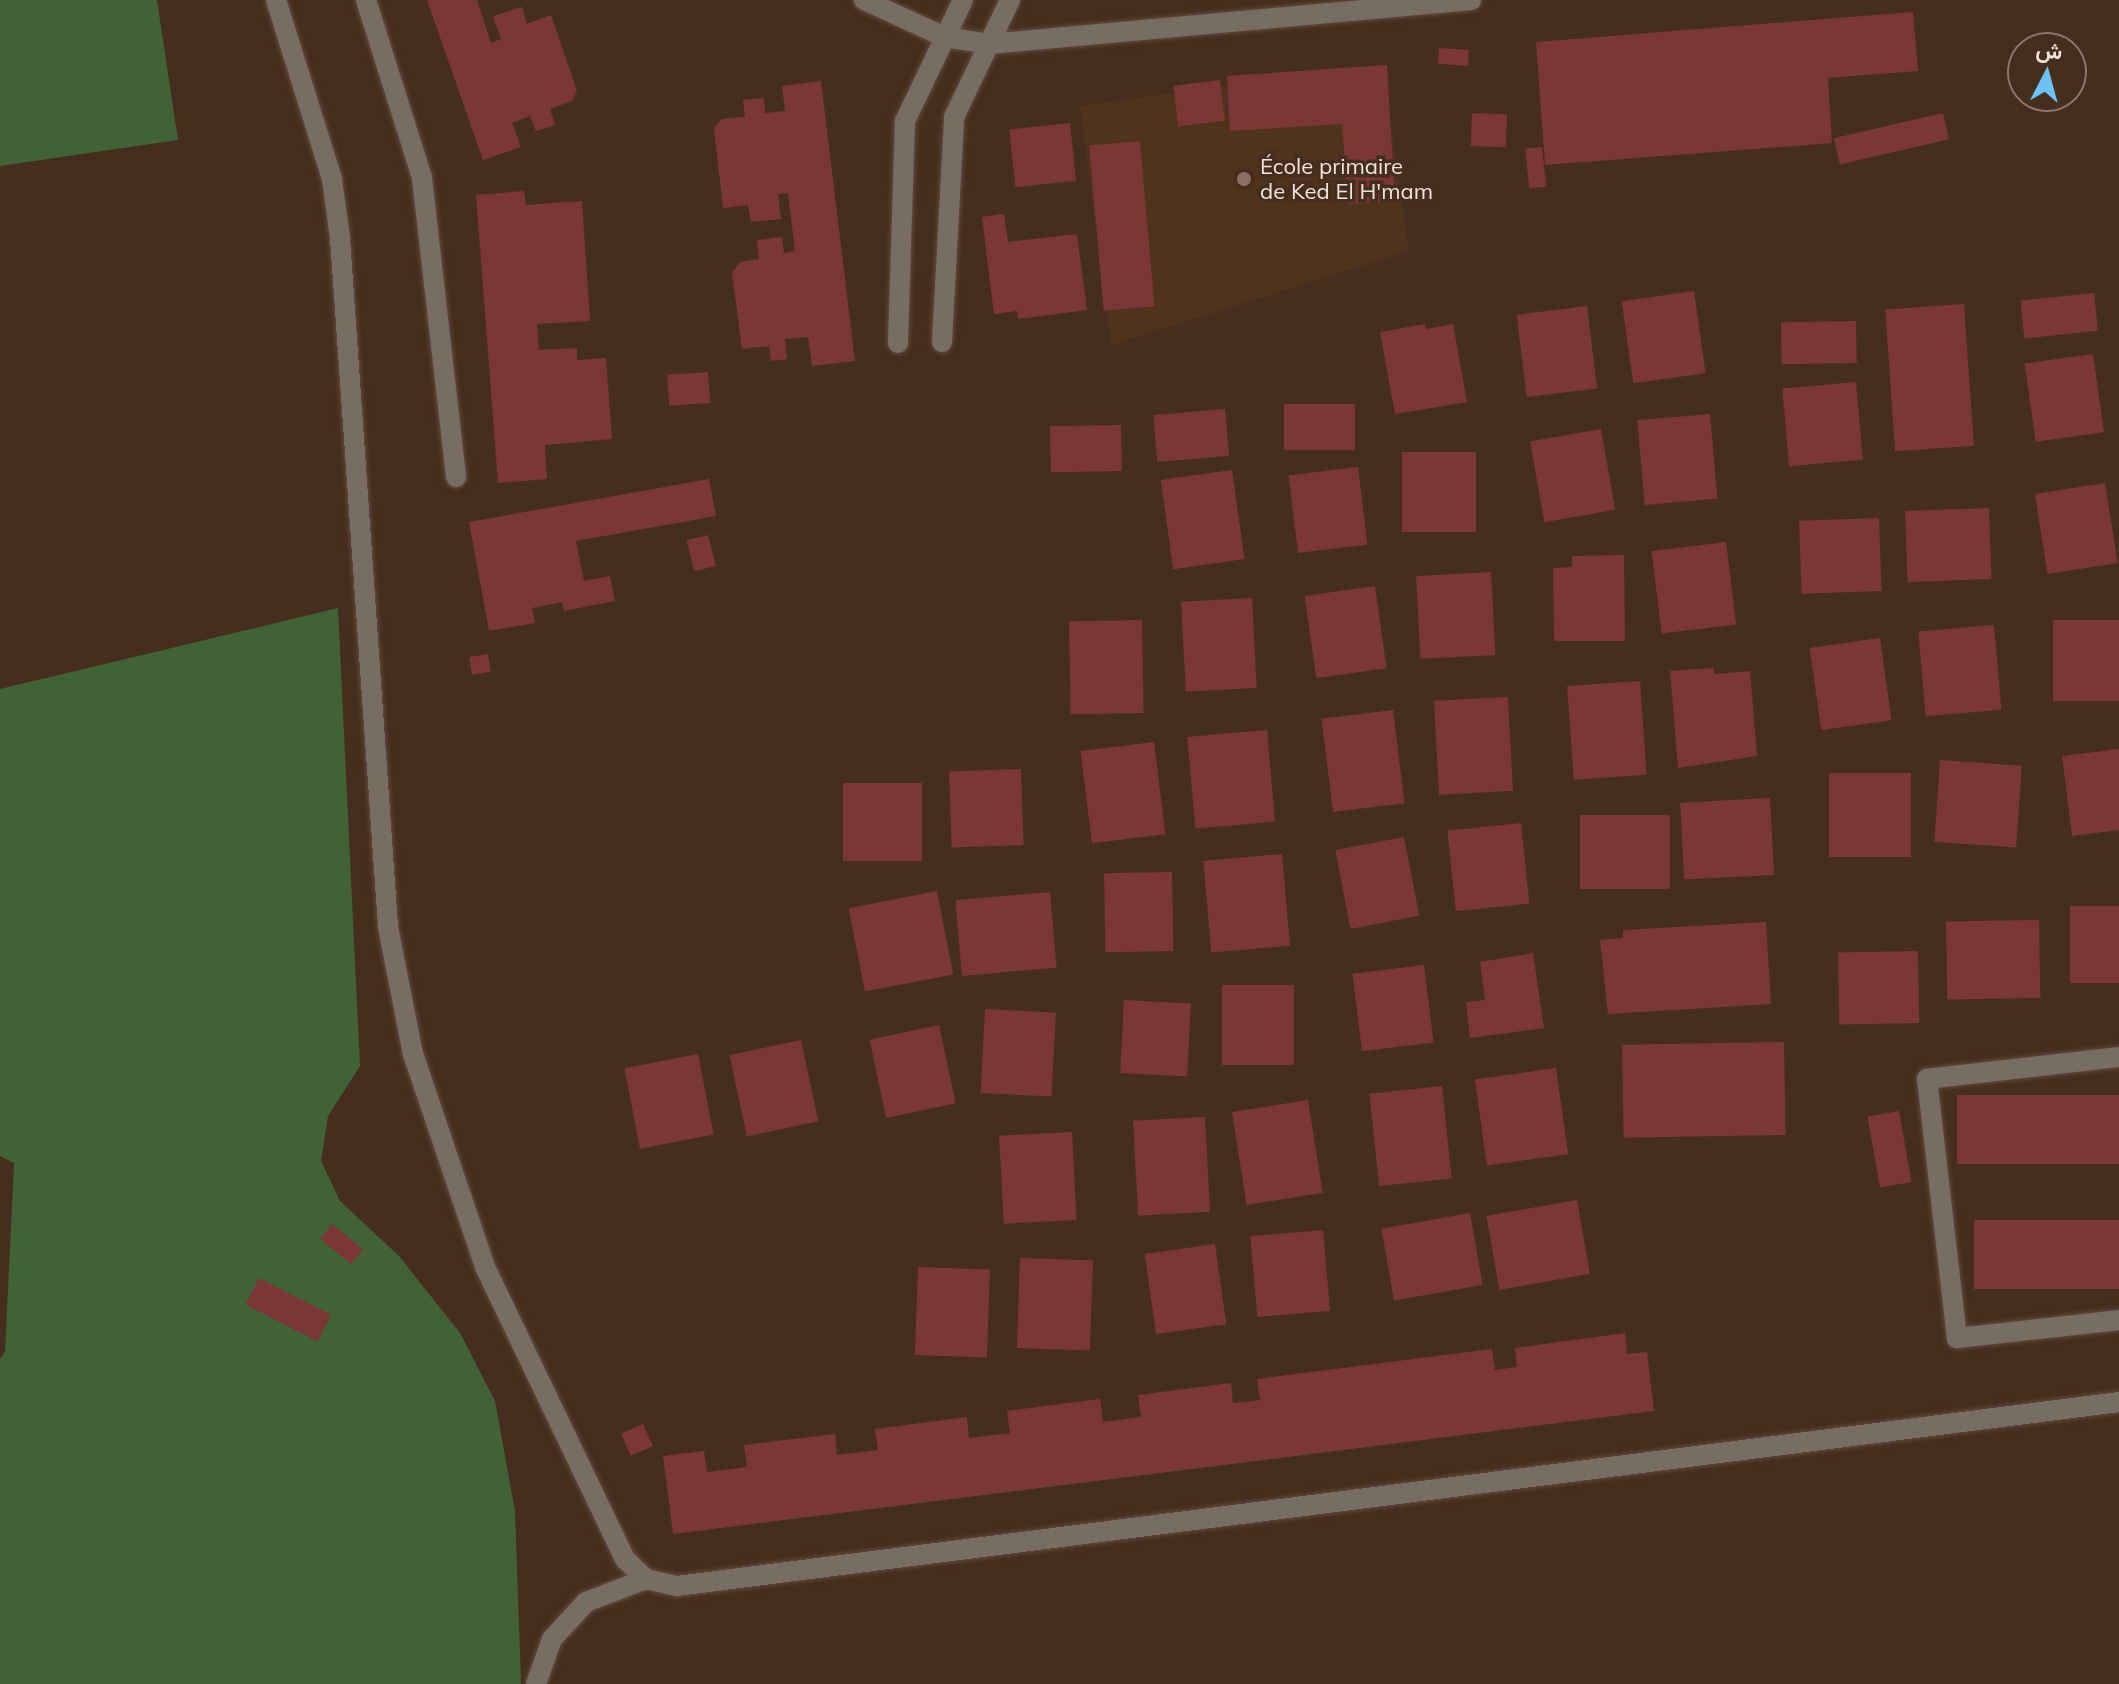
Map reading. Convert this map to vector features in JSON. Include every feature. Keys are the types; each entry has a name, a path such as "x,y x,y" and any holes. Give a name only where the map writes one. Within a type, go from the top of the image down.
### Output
{"street":[{"path":"276,0 332,179 340,238 388,927 413,1054 485,1267 625,1559 646,1579 677,1586 2119,1402"},
{"path":"366,0 422,178 456,477"},
{"path":"864,0 945,37 989,44 1471,0"},
{"path":"898,343 905,121 963,0"},
{"path":"942,342 954,117 1010,0"},
{"path":"2119,1057 1927,1079 1957,1338 2119,1320"},
{"path":"536,1684 552,1639 586,1602 646,1579"}],"shaded area":[{"name":"École primaire de Ked El H'mam","path":"1382,65 1409,251 1111,345 1080,106"}],"green space":[{"path":"0,0 157,0 178,140 0,166"},
{"path":"338,608 360,1066 328,1116 321,1161 340,1201 399,1256 460,1333 495,1401 515,1511 521,1684 0,1684 0,1359 5,1352 14,1163 0,1156 0,689"}],"building":[{"path":"427,0 477,0 491,43 501,39 493,16 522,7 527,24 551,15 577,91 572,101 550,109 555,125 536,131 530,116 512,123 521,147 483,160"},
{"path":"1913,12 1918,71 1828,78 1832,143 1545,165 1536,42"},
{"path":"1439,48 1469,50 1468,66 1438,64"},
{"path":"1387,65 1395,201 1348,204 1342,124 1230,131 1227,76"},
{"path":"1220,80 1225,121 1178,126 1173,86"},
{"path":"821,81 855,361 812,366 808,337 785,339 787,359 771,361 769,346 742,349 732,273 740,262 759,259 757,240 782,237 784,253 795,251 788,193 778,194 781,219 751,222 748,205 723,208 714,128 722,119 745,117 743,100 764,98 765,113 785,111 782,86"},
{"path":"1472,113 1507,114 1506,147 1471,146"},
{"path":"1943,113 1949,139 1840,165 1834,138"},
{"path":"1070,123 1076,181 1015,187 1009,129"},
{"path":"1140,141 1154,306 1104,311 1089,145"},
{"path":"1542,147 1546,187 1529,189 1525,149"},
{"path":"524,191 526,205 582,201 590,321 537,324 539,350 577,348 577,360 606,358 612,439 545,445 547,479 498,483 476,195"},
{"path":"1004,214 1008,242 1077,234 1087,310 1018,319 1017,311 994,314 982,217"},
{"path":"1694,291 1706,373 1633,383 1622,301"},
{"path":"2094,293 2098,331 2024,339 2020,301"},
{"path":"1964,304 1974,446 1895,451 1885,310"},
{"path":"1587,306 1597,388 1527,397 1517,315"},
{"path":"1856,321 1857,363 1782,364 1781,322"},
{"path":"1425,324 1426,329 1453,324 1467,402 1395,414 1380,332"},
{"path":"2093,354 2104,432 2036,442 2025,364"},
{"path":"708,372 710,403 669,406 667,375"},
{"path":"1856,382 1863,460 1789,466 1782,388"},
{"path":"1284,404 1355,404 1355,450 1284,450"},
{"path":"1225,409 1229,456 1157,462 1153,415"},
{"path":"1710,414 1717,499 1645,505 1637,420"},
{"path":"1121,425 1122,471 1051,472 1050,426"},
{"path":"1601,429 1615,510 1544,522 1530,442"},
{"path":"1402,452 1476,452 1476,532 1402,532"},
{"path":"1358,467 1368,544 1298,553 1289,476"},
{"path":"1232,470 1245,559 1173,569 1161,480"},
{"path":"709,479 716,516 576,541 584,581 610,576 615,601 564,611 562,602 532,608 535,623 489,631 469,522"},
{"path":"2105,483 2118,563 2048,574 2035,494"},
{"path":"1989,508 1991,579 1908,582 1905,511"},
{"path":"1879,518 1882,591 1802,594 1799,521"},
{"path":"708,535 716,566 694,571 687,540"},
{"path":"1726,542 1736,624 1662,634 1652,551"},
{"path":"1624,555 1625,641 1554,641 1553,568 1572,567 1572,556"},
{"path":"1491,572 1495,655 1420,659 1416,576"},
{"path":"1375,586 1387,668 1316,678 1305,596"},
{"path":"1252,598 1257,688 1186,692 1181,602"},
{"path":"1142,620 1144,713 1071,714 1069,621"},
{"path":"2053,620 2119,620 2119,701 2053,701"},
{"path":"1994,625 2001,710 1926,716 1918,632"},
{"path":"1880,638 1892,720 1821,730 1810,648"},
{"path":"488,654 491,672 472,675 469,657"},
{"path":"1714,668 1714,674 1750,671 1757,756 1678,768 1670,671"},
{"path":"1640,681 1647,775 1574,780 1567,686"},
{"path":"1508,697 1513,791 1439,795 1434,701"},
{"path":"1393,710 1404,803 1333,812 1322,719"},
{"path":"1267,730 1275,822 1195,829 1187,737"},
{"path":"1154,742 1165,834 1092,843 1081,751"},
{"path":"2119,749 2119,830 2072,836 2062,756"},
{"path":"1940,760 2022,766 2016,848 1934,842"},
{"path":"1021,769 1024,845 952,847 949,772"},
{"path":"1829,773 1911,773 1911,857 1829,857"},
{"path":"843,783 922,783 922,861 843,861"},
{"path":"1770,798 1774,875 1684,880 1680,803"},
{"path":"1580,815 1670,815 1670,889 1580,889"},
{"path":"1521,823 1529,904 1456,911 1447,831"},
{"path":"1404,837 1419,916 1351,929 1335,850"},
{"path":"1282,854 1290,946 1211,953 1203,861"},
{"path":"1172,872 1173,951 1105,952 1104,873"},
{"path":"937,891 953,974 865,992 849,908"},
{"path":"1050,892 1057,968 962,976 955,900"},
{"path":"2070,906 2119,906 2119,983 2070,983"},
{"path":"2039,920 2040,998 1947,1000 1946,922"},
{"path":"1766,922 1771,1004 1608,1014 1600,940 1623,938 1623,930"},
{"path":"1918,951 1919,1023 1839,1024 1838,952"},
{"path":"1533,953 1544,1028 1470,1038 1466,1002 1485,1000 1480,962"},
{"path":"1424,965 1434,1042 1362,1051 1353,974"},
{"path":"1222,985 1294,985 1294,1065 1222,1065"},
{"path":"1124,1000 1191,1004 1187,1076 1120,1073"},
{"path":"985,1009 1056,1013 1052,1097 981,1093"},
{"path":"939,1025 956,1103 886,1118 870,1040"},
{"path":"801,1040 818,1121 747,1136 730,1055"},
{"path":"1784,1042 1786,1135 1624,1138 1622,1045"},
{"path":"698,1054 714,1134 640,1149 624,1068"},
{"path":"1556,1068 1568,1154 1487,1166 1475,1079"},
{"path":"1442,1086 1452,1178 1379,1186 1369,1094"},
{"path":"1957,1095 2119,1095 2119,1164 1957,1164"},
{"path":"1308,1100 1323,1193 1247,1205 1232,1112"},
{"path":"1899,1111 1912,1182 1880,1187 1867,1117"},
{"path":"1205,1117 1210,1212 1138,1216 1133,1121"},
{"path":"1072,1132 1077,1220 1004,1224 999,1136"},
{"path":"1577,1200 1590,1274 1499,1290 1486,1216"},
{"path":"1470,1213 1483,1285 1394,1301 1381,1229"},
{"path":"1974,1220 2119,1220 2119,1289 1974,1289"},
{"path":"332,1224 363,1249 351,1264 320,1239"},
{"path":"1323,1230 1330,1311 1257,1317 1250,1236"},
{"path":"1215,1244 1226,1324 1156,1334 1145,1254"},
{"path":"1020,1258 1093,1261 1090,1350 1017,1348"},
{"path":"918,1267 990,1270 987,1357 915,1355"},
{"path":"259,1278 331,1315 318,1342 245,1305"},
{"path":"1625,1333 1627,1354 1647,1352 1654,1411 673,1534 663,1456 704,1451 707,1472 747,1467 744,1445 835,1434 837,1455 878,1450 875,1429 967,1417 969,1438 1010,1433 1007,1411 1100,1399 1103,1422 1141,1417 1138,1395 1231,1383 1233,1403 1260,1400 1257,1379 1492,1349 1495,1370 1517,1367 1515,1348"},
{"path":"643,1424 653,1446 631,1456 621,1434"}],"place":[{"name":"École primaire de Ked El H'mam","path":"1244,179"}]}
